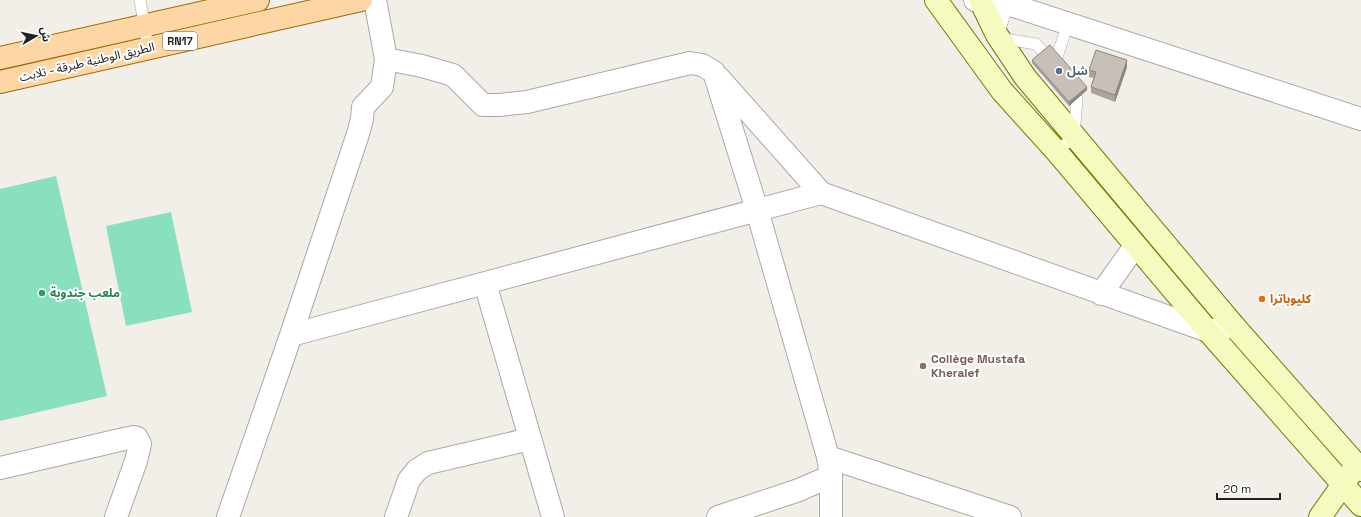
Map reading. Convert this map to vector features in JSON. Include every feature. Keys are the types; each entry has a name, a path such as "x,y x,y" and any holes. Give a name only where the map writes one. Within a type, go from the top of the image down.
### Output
{"main road":[{"name":"الطريق الوطنية طبرقة - تلابت","path":"0,58 258,0"},
{"name":"الطريق الوطنية طبرقة - تلابت","path":"0,82 360,0"},
{"path":"936,0 1002,91 1057,152 1208,332 1361,506"},
{"path":"979,0 998,37 1024,77 1234,326 1360,464 1320,517"}],"street":[{"path":"228,517 358,134 362,119 363,107 382,87 386,59 374,0"},
{"path":"979,0 1009,2 1068,23 1361,119"},
{"path":"386,59 422,66 453,75 483,105 527,102 690,63 702,65 714,72 821,193 1208,332 1234,326"},
{"path":"714,72 757,210 830,467 831,517"},
{"path":"291,335 821,193"},
{"path":"1101,294 1136,246"},
{"path":"485,283 553,517"},
{"path":"0,468 124,439 134,437 137,438 140,444 136,461 116,517"},
{"path":"396,517 409,480 417,470 428,463 530,439"},
{"path":"718,517 799,490 830,467"},
{"path":"830,467 1010,517"}],"lane":[{"path":"140,0 148,48"},
{"path":"1009,2 998,37 1036,44 1044,53"},
{"path":"1057,57 1068,23"},
{"path":"1057,152 1074,136 1077,99"}],"green space":[{"name":"ملعب جندوبة","path":"56,176 107,396 0,421 0,189"},
{"path":"171,212 192,312 126,326 106,226"}],"building":[{"path":"1050,45 1087,87 1069,102 1032,60"},
{"path":"1096,50 1127,60 1115,95 1091,87 1096,72 1089,70"}],"place":[{"name":"شل","path":"1059,71"},
{"name":"ملعب جندوبة","path":"42,293"},
{"name":"كليوباترا","path":"1262,299"},
{"name":"Collège Mustafa Kheraief","path":"923,366"}]}
